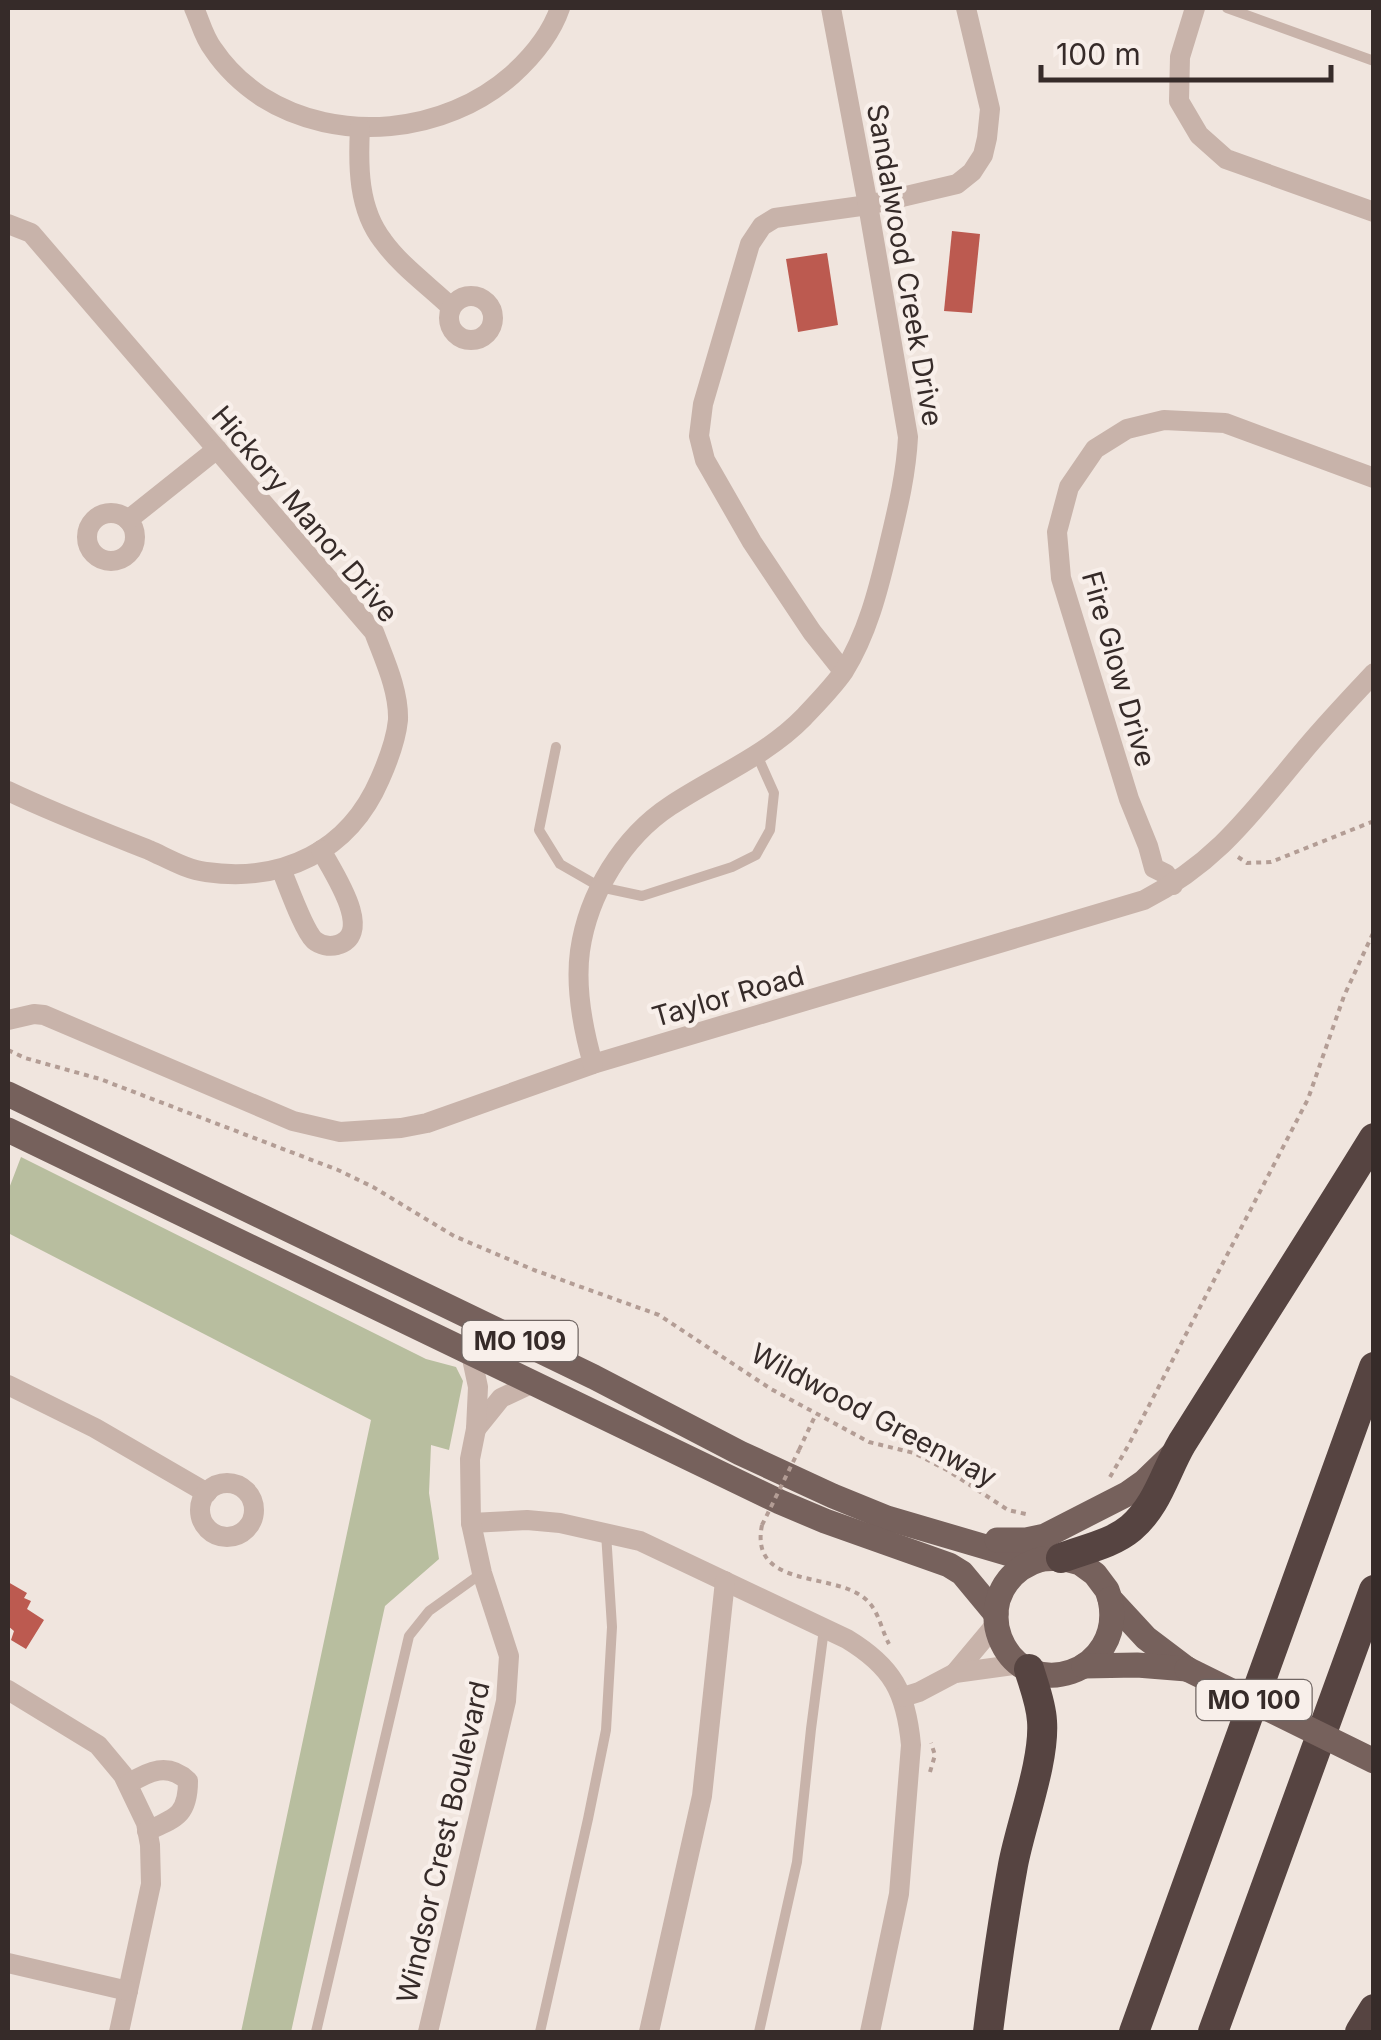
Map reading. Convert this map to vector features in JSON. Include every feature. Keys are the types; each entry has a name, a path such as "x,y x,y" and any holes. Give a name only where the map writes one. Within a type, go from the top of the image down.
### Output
{"highway":[{"path":"1052,1558 1107,1543 1144,1516 1179,1448 1374,1138"},
{"name":"MO 100","path":"1134,2032 1374,1367"},
{"name":"MO 100","path":"1214,2032 1374,1590"},
{"path":"988,2032 999,1940 1040,1749 1039,1700 1025,1666"},
{"path":"1360,2032 1374,2009"}],"main road":[{"name":"MO 109","path":"8,1094 832,1496 886,1518 1013,1556 1080,1563 1095,1574 1110,1599 1146,1638 1187,1669 1374,1761"},
{"name":"MO 109","path":"9,1133 780,1502 950,1565 962,1573 996,1619 1007,1650 1025,1666 1057,1675 1084,1666 1137,1664 1187,1669"},
{"path":"966,1540 1026,1540 1045,1536 1127,1494 1179,1448"},
{"path":"996,1619 1000,1595 1010,1578 1024,1566 1052,1558"},
{"path":"1084,1666 1099,1654 1109,1637 1113,1618 1110,1599"}],"street":[{"path":"194,8 211,48 259,95 287,111 360,128 408,124 440,116 497,88 544,40 560,8"},
{"name":"Sandalwood Creek Drive","path":"593,1064 579,987 580,951 600,887 631,840 651,820 792,730 844,671 872,612 906,469 908,436 831,8"},
{"path":"844,671 812,632 752,542 705,460 699,436 702,404 755,234 762,226 774,218 868,205 957,184 972,172 988,138 990,109 966,8"},
{"path":"1195,8 1180,57 1179,102 1199,135 1226,159 1374,212"},
{"path":"360,128 361,188 381,240 451,306"},
{"name":"Hickory Manor Drive","path":"8,224 30,233 374,632 394,689 398,718 394,743 372,798 339,837 303,861 251,874 203,872 8,792"},
{"name":"Fire Glow Drive","path":"1169,879 1154,868 1061,578 1057,532 1068,487 1096,448 1128,429 1164,420 1226,423 1374,478"},
{"path":"128,520 218,449"},
{"name":"Taylor Road","path":"8,1032 16,1018 44,1015 279,1116 320,1128 340,1132 427,1123 593,1064 1144,900 1169,879 1206,862 1246,822 1374,673"},
{"path":"280,868 311,937 326,946 341,944 352,932 354,916 321,850"},
{"name":"Windsor Crest Boulevard","path":"428,2032 506,1701 508,1656 482,1574 471,1523 470,1459 478,1387 471,1354"},
{"path":"476,1429 500,1398 531,1384"},
{"path":"8,1386 108,1435 208,1493"},
{"path":"471,1523 560,1522 640,1542 824,1628 866,1651 884,1667 903,1697 911,1745 899,1894 870,2032"},
{"path":"649,2032 702,1796 725,1581"},
{"path":"955,1673 996,1619"},
{"path":"903,1697 955,1673 1025,1666"},
{"path":"8,1690 98,1744 128,1784 148,1830 150,1884 119,2032"},
{"path":"128,1784 147,1772 163,1768 178,1772 188,1781 188,1798 181,1813 148,1830"},
{"path":"8,1963 128,1991"}],"lane":[{"path":"1226,8 1374,60"},
{"path":"556,747 539,830 560,864 600,887 642,896 732,867 756,855 770,830 774,793 757,755"},
{"path":"540,2032 606,1730 612,1628 606,1532"},
{"path":"316,2032 409,1636 429,1612 482,1574"},
{"path":"759,2032 798,1862 824,1628"}],"path":[{"path":"1237,856 1247,862 1271,862 1374,821"},
{"path":"1108,1479 1308,1099 1344,996 1374,931"},
{"name":"Wildwood Greenway","path":"8,1050 100,1079 338,1170 454,1236 659,1315 748,1375 869,1442 914,1453 1008,1510 1027,1516 1037,1514"},
{"path":"816,1414 762,1526 761,1543 772,1565 790,1575 827,1582 864,1598 880,1618 895,1652"}],"green space":[{"path":"21,1157 426,1359 456,1367 463,1381 449,1450 431,1445 429,1493 439,1559 385,1606 291,2032 241,2032 371,1420 8,1233 8,1191"}],"building":[{"path":"952,231 980,234 972,313 944,311"},
{"path":"827,253 838,325 798,332 786,259"},
{"path":"8,1582 27,1593 24,1598 31,1601 27,1609 44,1620 26,1649 11,1640 14,1631 8,1626"}]}
